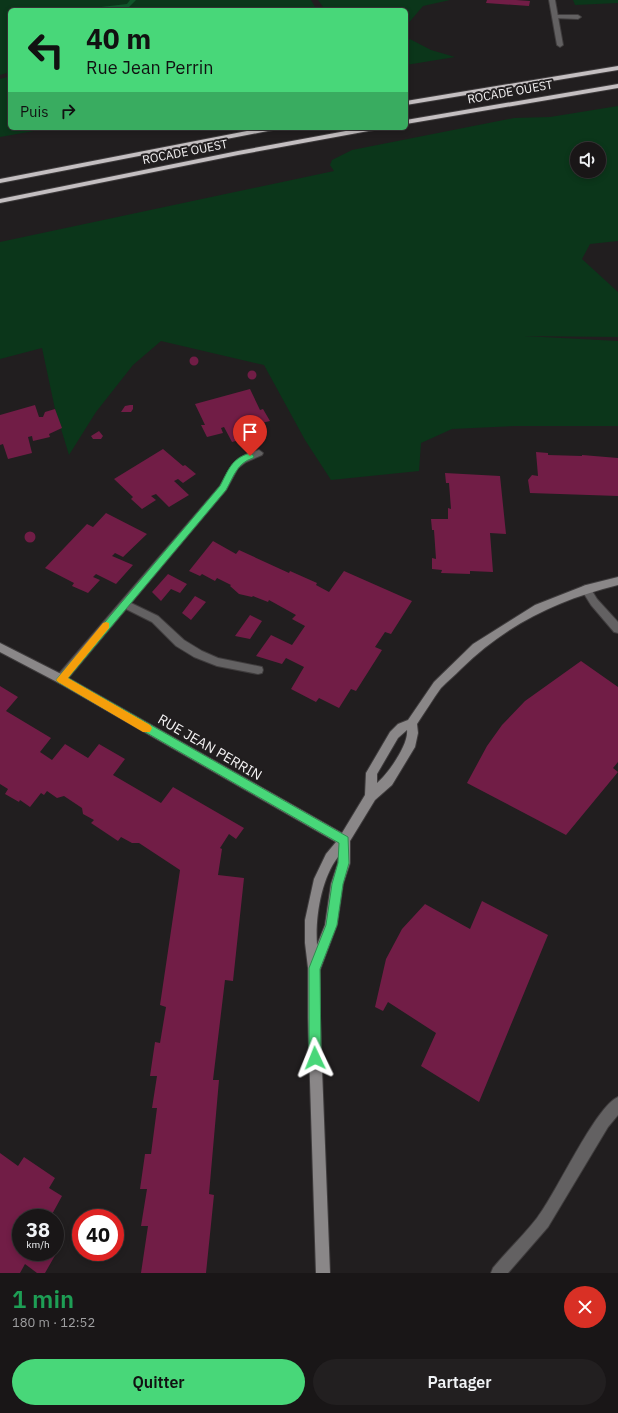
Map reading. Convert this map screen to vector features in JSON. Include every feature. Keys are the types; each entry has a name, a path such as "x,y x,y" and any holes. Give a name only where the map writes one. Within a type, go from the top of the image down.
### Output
{"highway":[{"name":"ROCADE OUEST","path":"408,103 618,68"},
{"name":"ROCADE OUEST","path":"408,122 618,86"},
{"name":"ROCADE OUEST","path":"0,181 263,130"},
{"name":"ROCADE OUEST","path":"0,202 230,155 363,130"}],"street":[{"path":"552,0 560,45"},
{"path":"555,17 578,17"},
{"path":"61,680 223,488 236,464 242,458 259,453"},
{"path":"371,796 372,773 394,735 402,727 412,723 438,685 477,647 517,620 586,589 618,581"},
{"path":"586,589 594,602 618,629"},
{"path":"124,604 155,619 180,643 198,654 217,662 258,670"},
{"name":"RUE JEAN PERRIN","path":"0,647 344,840"},
{"path":"323,1273 314,1025 314,968 311,943 311,920 318,886 330,858 344,840 371,796 388,781 410,744 412,723"},
{"path":"314,968 325,946 331,925 337,884 344,863 344,840"},
{"path":"498,1273 543,1222 603,1122 618,1104"}],"green space":[{"path":"0,0 311,0 316,8 8,8 8,73 0,75"},
{"path":"318,0 450,0 423,6 408,24 408,8 324,8"},
{"path":"573,0 618,0 618,3 575,5"},
{"path":"408,38 431,50 455,57 408,65"},
{"path":"8,77 8,130 40,130 0,137 0,79"},
{"path":"618,106 618,241 590,244 582,259 618,292 618,337 524,336 618,341 618,426 515,426 452,429 421,443 419,471 331,480 305,440 264,365 161,341 133,365 96,412 69,455 55,409 42,348 0,359 0,242 334,171 330,165 332,160 352,150 514,118 550,117"}],"building":[{"path":"487,0 530,1 529,6 486,3"},
{"path":"192,357 196,357 198,361 196,365 192,365 190,363 190,359"},
{"path":"252,370 257,375 252,380 247,375"},
{"path":"250,389 260,410 263,409 270,421 253,425 251,420 246,421 254,436 232,442 224,427 221,428 223,433 207,437 201,425 205,425 195,404"},
{"path":"35,405 39,417 43,417 45,412 55,409 62,428 49,434 50,437 33,441 32,436 28,437 32,453 8,459 3,444 0,445 0,415"},
{"path":"133,405 131,412 121,412 125,406"},
{"path":"99,431 103,436 101,439 93,439 91,436"},
{"path":"163,449 183,466 185,465 196,474 183,483 178,479 174,481 189,495 169,507 156,494 151,496 156,500 142,509 131,499 133,497 114,479"},
{"path":"536,452 548,453 548,455 582,455 618,458 618,496 530,493 528,480 532,475 538,476"},
{"path":"445,473 500,476 506,534 490,533 493,572 470,571 470,574 441,573 442,570 432,569 432,558 436,559 434,530 432,530 431,519 448,519 448,508 451,509 449,483 446,483"},
{"path":"106,513 147,534 123,557 115,553 112,556 133,565 116,584 96,574 93,577 100,580 88,593 72,586 74,583 45,568 87,524 93,527"},
{"path":"30,531 34,533 36,537 34,541 30,543 26,541 24,537 26,533"},
{"path":"213,541 236,554 239,550 289,573 290,571 317,583 316,585 329,592 344,571 412,601 391,634 385,632 375,647 382,650 356,691 351,689 339,708 319,698 316,702 291,689 304,667 286,658 282,664 256,656 271,635 292,645 305,626 292,619 296,615 269,600 268,602 253,596 239,594 230,586 231,585 217,578 215,581 202,574 200,576 189,571"},
{"path":"168,574 187,584 180,593 171,589 161,601 152,592"},
{"path":"195,596 206,602 191,620 182,613"},
{"path":"250,615 262,621 250,639 235,636"},
{"path":"581,661 618,687 618,762 613,768 618,772 566,835 467,783 487,746 502,725 525,701"},
{"path":"0,686 18,697 6,711 51,738 40,752 52,760 65,744 88,758 99,744 125,759 113,775 161,803 173,787 244,828 236,839 229,834 220,848 222,849 218,875 244,878 233,981 225,980 213,1080 219,1080 209,1194 214,1195 206,1273 141,1273 148,1226 141,1226 147,1189 140,1189 145,1154 151,1154 157,1108 152,1108 157,1076 150,1076 155,1042 160,1043 166,1007 160,1005 180,870 139,843 132,843 121,837 118,841 91,823 94,820 83,814 82,808 64,796 57,798 47,791 44,795 41,793 30,807 20,800 19,802 5,794 8,789 0,784"},
{"path":"482,901 548,935 479,1102 421,1066 436,1033 388,1002 383,1011 375,1007 386,959 402,929 425,904 470,929"},
{"path":"0,1153 18,1166 24,1157 55,1178 49,1188 62,1196 55,1209 12,1209 12,1261 52,1261 45,1273 37,1273 25,1264 20,1273 0,1273"}],"waterway":[{"path":"98,8 129,5 133,0"}],"slow traffic":[{"path":"106,625 61,680 147,728"}],"route":[{"path":"250,456 242,458 236,464 223,488 61,680 315,825 344,840 344,863 337,884 331,925 325,946 314,968 315,1058"}]}
